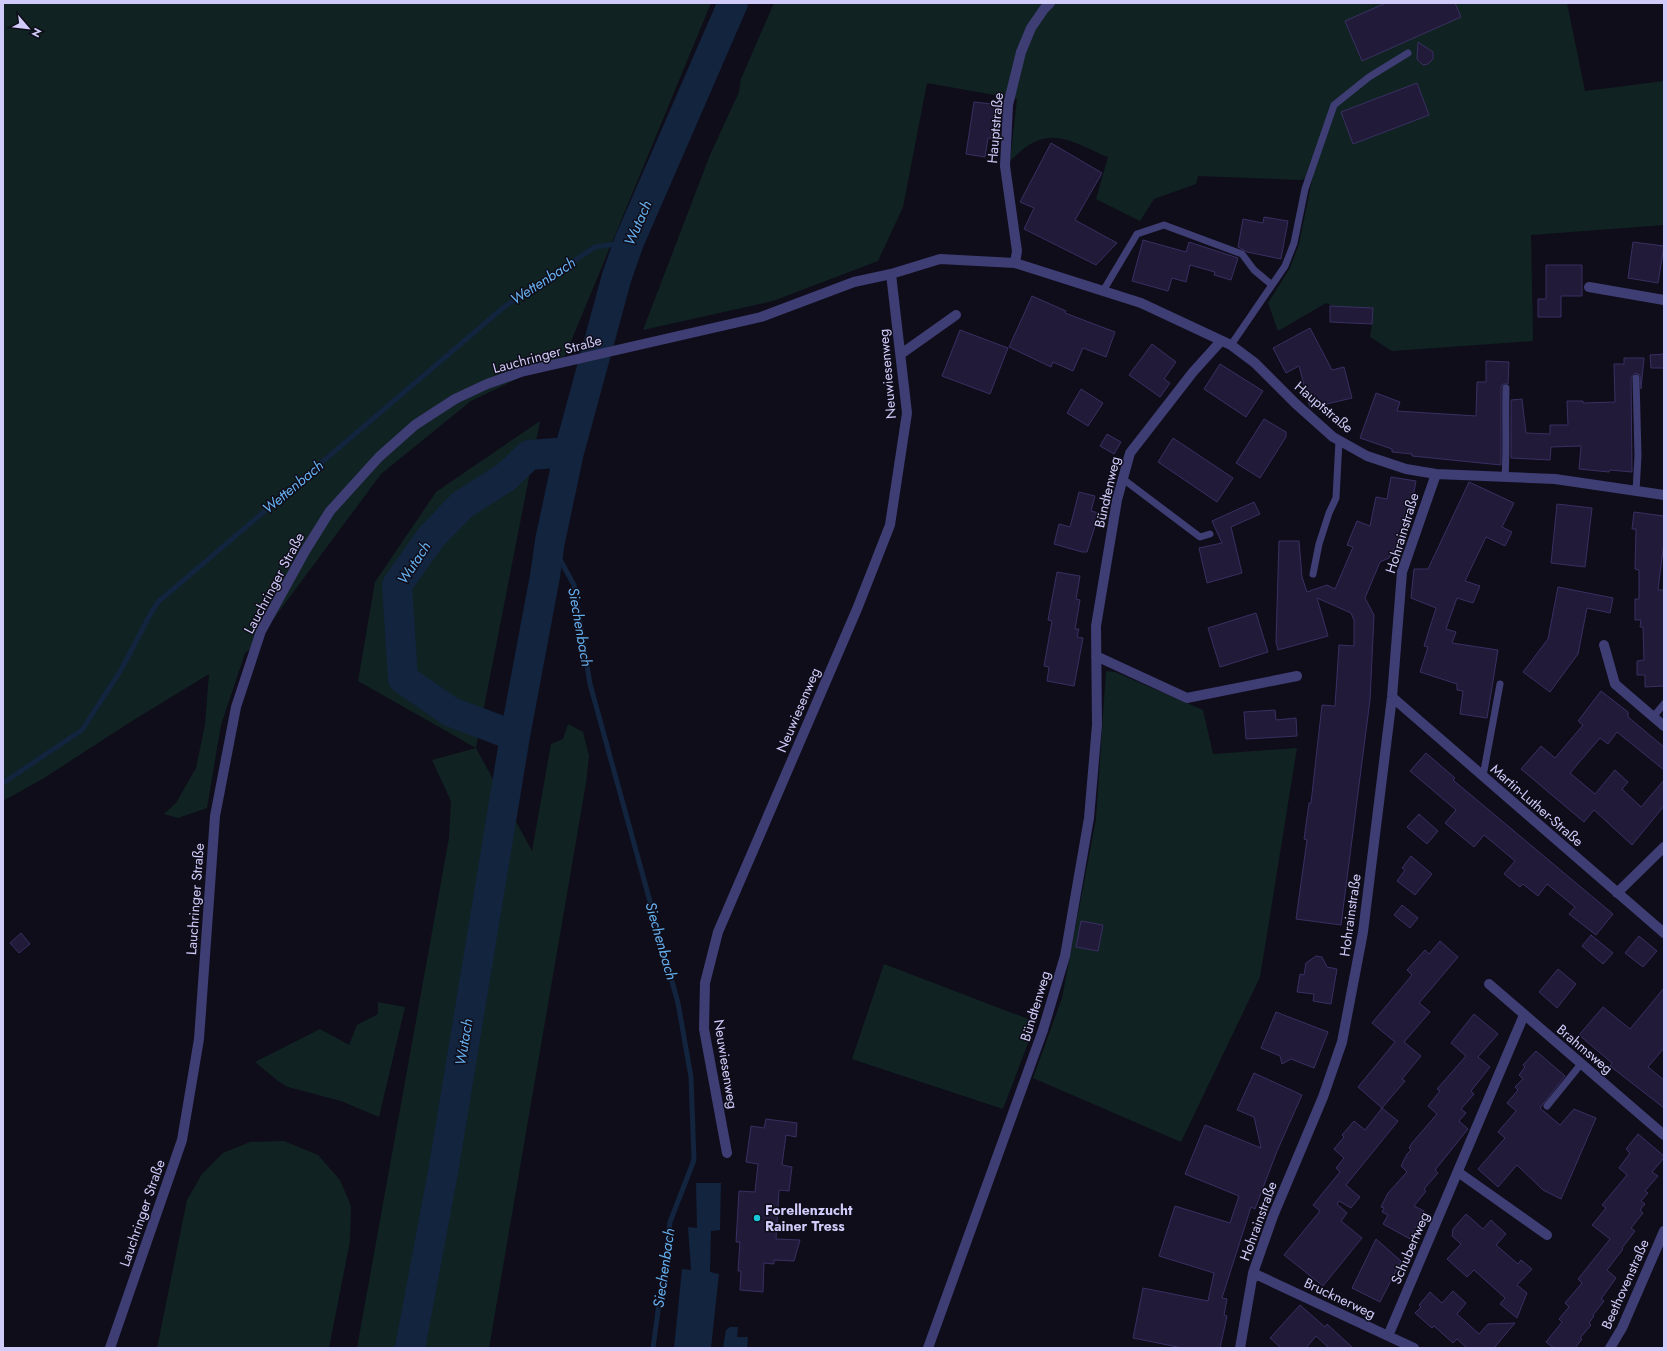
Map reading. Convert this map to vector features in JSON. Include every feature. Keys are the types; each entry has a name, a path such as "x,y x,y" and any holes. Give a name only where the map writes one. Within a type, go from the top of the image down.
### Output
{"street":[{"name":"Hauptstraße","path":"1015,263 1017,250 1005,166 1008,106 1021,52 1032,28 1044,9 1050,3"},
{"name":"Hauptstraße","path":"891,274 940,259 1015,263 1141,303 1231,345 1254,363 1296,404 1333,437 1367,456 1406,469 1436,474 1555,479 1664,495"},
{"name":"Lauchringer Straße","path":"110,1348 182,1140 199,1039 215,816 236,707 261,631 305,552 330,511 379,457 415,425 455,399 487,384 521,372 710,330 761,317 854,282 891,274"},
{"name":"Neuwiesenweg","path":"727,1154 704,1030 706,983 710,958 718,932 857,609 890,525 907,413 891,274"},
{"path":"1589,287 1664,300"},
{"path":"901,354 956,315"},
{"name":"Bündtenweg","path":"928,1348 1043,1030 1065,956 1089,818 1097,725 1096,626 1117,500 1130,453 1193,372 1221,340"},
{"name":"Hohrainstraße","path":"1240,1348 1253,1273 1273,1216 1323,1097 1342,1042 1363,932 1392,697 1402,572 1436,474"},
{"path":"1604,646 1615,684 1664,726"},
{"path":"1096,656 1187,698 1297,676"},
{"name":"Martin-Luther-Straße","path":"1392,697 1664,933"},
{"path":"1617,893 1664,847"},
{"name":"Brahmsweg","path":"1489,984 1664,1135"},
{"name":"Schubertweg","path":"1388,1336 1524,1015"},
{"path":"1458,1172 1547,1235"},
{"name":"Beethovenstraße","path":"1610,1348 1622,1328 1664,1231"},
{"name":"Brucknerweg","path":"1253,1273 1414,1348"}],"lane":[{"path":"1231,345 1285,266 1294,243 1305,189 1334,105 1369,77 1408,53"},
{"path":"1103,291 1137,234 1164,225 1242,254 1254,270 1272,285"},
{"path":"1636,378 1638,456 1636,491"},
{"path":"1505,477 1507,446 1505,418 1506,388"},
{"path":"1313,574 1319,544 1329,513 1336,498 1339,440"},
{"path":"1123,479 1200,537 1210,534"},
{"path":"1483,776 1500,684"},
{"path":"1653,717 1664,704"},
{"path":"1547,1106 1581,1064"}],"green space":[{"path":"3,3 711,3 565,356 471,401 381,474 252,648 245,653 221,725 207,808 178,818 164,814 176,803 196,768 205,725 209,674 132,721 44,778 3,801"},
{"path":"774,3 1567,3 1585,91 1664,81 1664,225 1531,235 1533,341 1392,351 1370,337 1372,324 1326,303 1278,331 1268,303 1290,268 1299,244 1313,175 1301,180 1198,176 1196,184 1154,199 1140,221 1096,199 1108,157 1069,140 1049,138 1039,140 1029,145 1010,161 1017,99 927,83 903,207 878,261 773,301 643,330 710,155 739,92 741,79"},
{"path":"540,421 476,748 358,681 375,582 436,492"},
{"path":"1106,671 1115,672 1203,710 1213,754 1297,748 1260,977 1181,1142 1033,1078 1062,998 1096,819"},
{"path":"568,724 583,732 589,756 586,783 489,1348 357,1348 449,838 451,801 432,760 476,748 532,851 551,744 563,739"},
{"path":"884,964 1036,1022 1003,1109 852,1059"},
{"path":"378,1002 405,1007 379,1117 341,1101 288,1087 278,1081 255,1062 320,1029 349,1045 357,1025 378,1014"},
{"path":"284,1141 318,1155 340,1180 351,1206 350,1241 329,1348 157,1348 187,1200 202,1174 223,1153 250,1142"}],"water":[{"path":"696,1183 721,1183 720,1230 711,1231 710,1272 719,1274 711,1348 674,1348 682,1269 691,1270 688,1227 697,1228"},
{"path":"730,1327 738,1327 737,1337 748,1337 747,1348 723,1348 726,1330"}],"building":[{"path":"1386,3 1455,3 1461,17 1362,61 1345,21"},
{"path":"1418,42 1433,52 1433,59 1428,64 1423,65 1417,59"},
{"path":"1417,83 1429,115 1353,144 1341,112"},
{"path":"974,102 1001,105 998,139 988,138 985,157 966,154"},
{"path":"1051,143 1102,173 1075,220 1117,243 1096,265 1024,229 1034,208 1020,202"},
{"path":"1264,217 1288,221 1281,259 1247,252 1238,247 1243,219 1263,223"},
{"path":"1143,240 1186,252 1189,242 1238,258 1231,280 1214,275 1215,272 1190,265 1186,282 1172,278 1168,291 1132,281"},
{"path":"1633,242 1664,246 1658,283 1628,278"},
{"path":"1546,265 1582,265 1582,296 1561,296 1561,317 1538,317 1538,299 1546,299"},
{"path":"1032,296 1066,311 1065,313 1115,332 1106,357 1083,348 1073,371 1053,362 1051,367 1009,347"},
{"path":"1330,306 1373,308 1372,324 1330,322"},
{"path":"1310,328 1332,370 1344,367 1352,398 1310,408 1299,366 1286,373 1273,348"},
{"path":"960,330 1008,348 990,394 942,376"},
{"path":"1152,344 1176,362 1164,379 1170,383 1160,397 1129,375"},
{"path":"1664,354 1664,368 1651,368 1650,355"},
{"path":"1624,358 1644,358 1641,389 1640,375 1635,373 1631,378 1632,472 1610,470 1609,472 1579,469 1581,446 1551,447 1550,460 1511,458 1511,400 1522,399 1526,433 1550,434 1550,425 1568,425 1567,401 1583,401 1583,403 1615,402 1614,364 1624,364"},
{"path":"1486,361 1509,362 1508,384 1503,384 1501,388 1501,465 1412,456 1412,454 1392,452 1392,449 1360,438 1376,393 1400,402 1397,411 1476,416 1477,382 1486,382"},
{"path":"1220,364 1263,391 1246,417 1204,389"},
{"path":"1081,389 1103,403 1088,426 1067,413"},
{"path":"1264,419 1286,432 1286,437 1260,478 1236,463"},
{"path":"1107,434 1121,442 1114,454 1100,446"},
{"path":"1173,438 1233,478 1217,502 1158,462"},
{"path":"1391,477 1416,481 1408,524 1389,558 1380,562 1365,598 1374,615 1370,700 1341,925 1296,919 1307,840 1304,839 1309,803 1311,803 1322,705 1335,706 1339,645 1354,646 1354,620 1351,613 1317,598 1328,636 1278,650 1276,642 1279,541 1299,541 1302,577 1307,592 1327,585 1335,589 1353,547 1347,545 1357,521 1370,526 1376,497 1387,499"},
{"path":"1469,482 1514,503 1502,527 1512,532 1505,546 1486,537 1465,581 1480,586 1473,603 1457,598 1446,629 1456,632 1452,643 1498,650 1487,718 1460,714 1463,691 1457,690 1457,684 1420,672 1428,647 1424,646 1436,608 1411,598 1414,569 1428,569"},
{"path":"1079,492 1095,496 1091,511 1099,513 1087,552 1054,544 1059,524 1070,527"},
{"path":"1254,502 1260,514 1231,527 1242,573 1207,583 1199,548 1222,543 1212,521"},
{"path":"1557,504 1592,508 1585,567 1551,563"},
{"path":"1634,512 1664,516 1664,542 1658,590 1664,590 1664,686 1645,687 1645,675 1637,675 1637,661 1644,660 1643,627 1640,627 1641,620 1635,620 1635,599 1639,599 1639,570 1635,569 1636,529 1632,529"},
{"path":"1057,572 1080,576 1076,599 1080,600 1075,629 1079,629 1077,637 1083,638 1074,686 1047,681 1049,667 1044,666 1052,621 1048,620"},
{"path":"1558,587 1613,598 1610,613 1587,608 1578,654 1550,692 1523,672 1548,639"},
{"path":"1256,613 1268,652 1220,667 1208,628"},
{"path":"1601,691 1628,712 1628,717 1664,747 1664,770 1617,732 1608,744 1600,738 1570,773 1595,794 1615,770 1628,782 1622,789 1641,807 1664,780 1664,806 1632,845 1594,810 1584,822 1521,769 1541,746 1555,758 1583,725 1578,721"},
{"path":"1275,710 1276,720 1296,718 1297,736 1246,739 1244,712"},
{"path":"1426,753 1455,778 1453,780 1613,914 1596,935 1569,914 1575,907 1547,884 1538,896 1523,884 1520,887 1504,874 1515,861 1484,835 1474,847 1445,823 1456,810 1410,771"},
{"path":"1419,814 1438,831 1427,844 1407,827"},
{"path":"1411,856 1432,874 1415,895 1397,881 1405,870 1402,868"},
{"path":"1402,905 1418,918 1410,928 1394,915"},
{"path":"1081,921 1103,925 1098,951 1076,947"},
{"path":"21,933 30,944 19,953 10,943"},
{"path":"1591,935 1613,953 1603,964 1582,946"},
{"path":"1639,936 1657,951 1643,967 1625,953"},
{"path":"1440,941 1458,957 1419,1003 1430,1012 1404,1042 1421,1056 1402,1079 1405,1081 1382,1108 1358,1087 1395,1042 1372,1023 1412,975 1407,970 1425,950 1429,954"},
{"path":"1316,956 1322,957 1327,967 1337,969 1331,1004 1313,1001 1314,994 1297,992 1300,974 1304,975 1306,963"},
{"path":"1558,969 1576,984 1557,1008 1539,992"},
{"path":"1664,988 1664,1048 1648,1067 1664,1080 1664,1108 1610,1066 1612,1063 1579,1035 1603,1007 1630,1029"},
{"path":"1276,1012 1328,1032 1314,1068 1291,1059 1282,1064 1280,1056 1261,1048"},
{"path":"1474,1014 1498,1034 1478,1057 1490,1067 1471,1091 1474,1094 1461,1109 1466,1113 1459,1121 1468,1129 1435,1170 1438,1173 1424,1189 1426,1191 1414,1206 1424,1211 1410,1239 1383,1224 1388,1215 1382,1212 1384,1208 1381,1207 1388,1193 1407,1172 1401,1166 1407,1154 1411,1150 1409,1148 1412,1143 1437,1114 1428,1106 1440,1091 1437,1089 1466,1056 1451,1043"},
{"path":"1536,1051 1565,1076 1540,1108 1560,1125 1574,1109 1596,1118 1561,1199 1543,1190 1517,1165 1498,1187 1478,1169 1505,1138 1498,1132 1516,1111 1507,1103 1518,1090 1515,1087 1523,1079 1519,1075 1525,1067 1523,1065"},
{"path":"1254,1073 1302,1095 1277,1151 1255,1209 1251,1207 1222,1298 1227,1299 1224,1315 1227,1316 1220,1348 1183,1348 1133,1338 1143,1288 1208,1301 1214,1273 1159,1256 1175,1206 1230,1223 1239,1196 1185,1174 1205,1125 1261,1148 1254,1117 1237,1110"},
{"path":"1382,1108 1398,1121 1346,1185 1360,1197 1351,1208 1339,1201 1337,1204 1347,1213 1341,1221 1362,1238 1323,1286 1284,1255 1320,1211 1313,1205 1340,1172 1336,1168 1344,1158 1334,1149 1344,1137 1342,1135 1354,1121 1365,1130"},
{"path":"766,1119 797,1123 796,1137 786,1135 782,1165 792,1167 789,1191 779,1190 776,1239 800,1240 794,1261 774,1260 774,1264 764,1263 763,1292 740,1290 741,1271 738,1271 740,1242 736,1242 739,1191 755,1192 758,1164 746,1162 751,1126 764,1128"},
{"path":"1638,1134 1664,1156 1652,1172 1658,1176 1645,1191 1648,1193 1641,1201 1645,1204 1640,1210 1643,1213 1631,1228 1635,1231 1607,1270 1616,1278 1601,1299 1604,1301 1593,1315 1594,1316 1589,1323 1591,1325 1580,1338 1582,1339 1575,1348 1554,1348 1546,1342 1562,1322 1559,1319 1569,1307 1565,1303 1582,1283 1578,1279 1610,1239 1592,1225 1606,1208 1602,1205 1627,1175 1619,1168 1630,1153 1626,1149"},
{"path":"1466,1214 1483,1229 1491,1220 1506,1234 1496,1245 1518,1264 1521,1260 1532,1269 1517,1285 1527,1293 1517,1318 1500,1304 1505,1298 1474,1270 1467,1277 1447,1259 1461,1244 1452,1236 1453,1229"},
{"path":"1376,1239 1401,1261 1380,1302 1352,1288"},
{"path":"1453,1291 1466,1303 1457,1314 1479,1334 1488,1324 1515,1323 1494,1348 1467,1348 1457,1339 1453,1343 1434,1326 1432,1328 1415,1313 1421,1307 1419,1305 1430,1292 1442,1303"},
{"path":"1300,1305 1325,1327 1327,1324 1353,1348 1329,1348 1316,1336 1306,1348 1281,1348 1270,1338"}],"waterway":[{"name":"Wutach","path":"410,1348 443,1172 515,736 545,576 550,541 569,452 617,276 629,242 733,3"},
{"name":"Wettenbach","path":"3,783 82,730 121,670 158,602 504,307 595,247 629,242"},
{"name":"Wutach","path":"515,736 451,712 403,679 397,585 431,537 462,505 506,477 529,455 569,452"},
{"name":"Siechenbach","path":"550,541 574,585 590,684 678,1003 691,1077 694,1160 670,1222 653,1348"}],"place":[{"name":"Forellenzucht Rainer Tress","path":"757,1218"}]}
